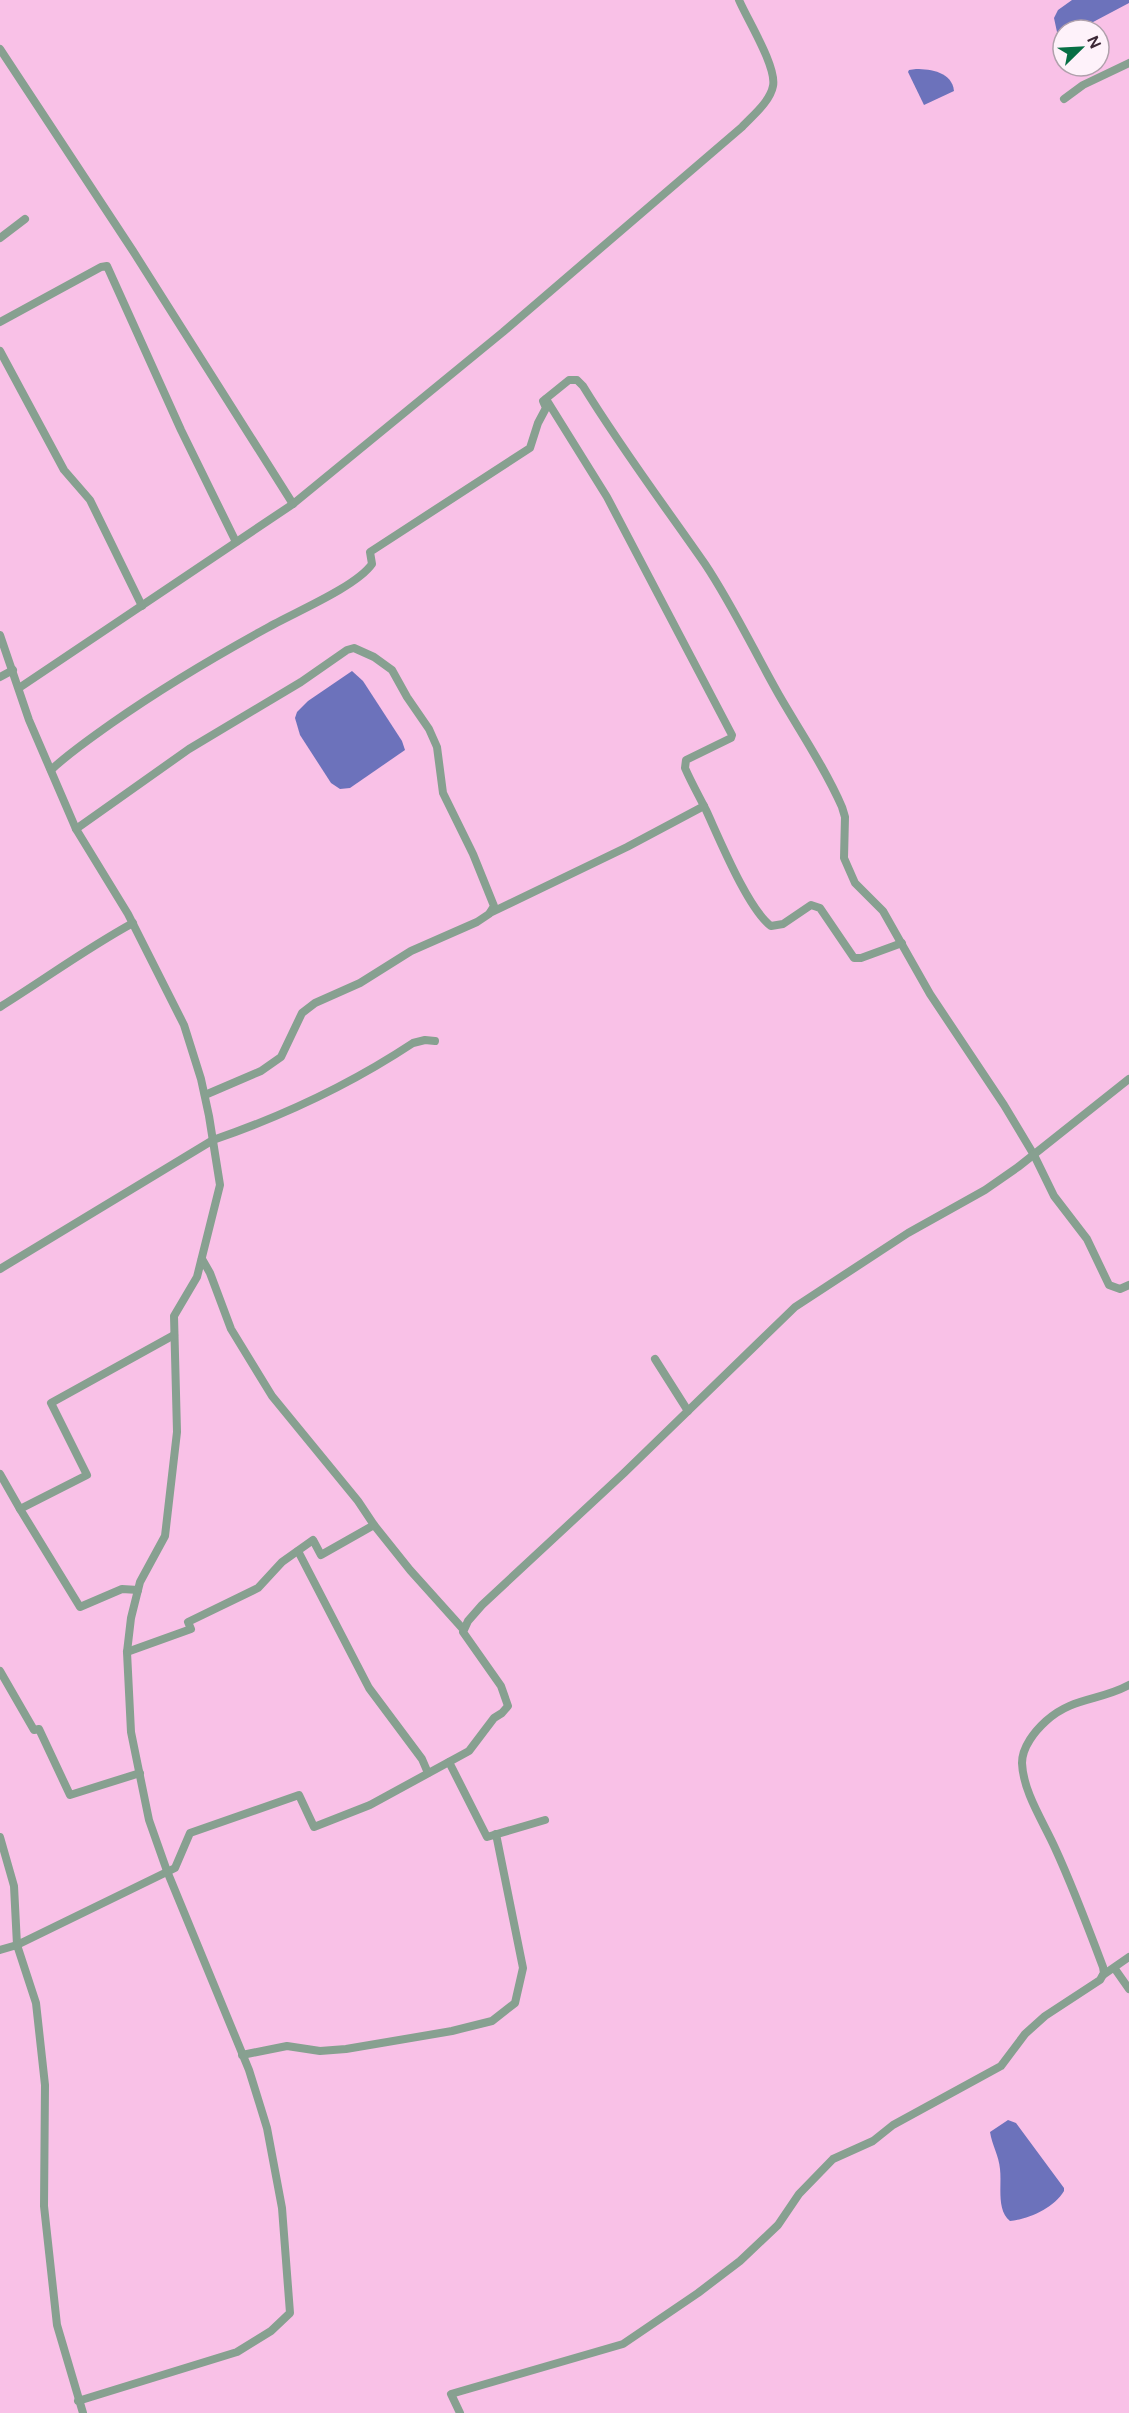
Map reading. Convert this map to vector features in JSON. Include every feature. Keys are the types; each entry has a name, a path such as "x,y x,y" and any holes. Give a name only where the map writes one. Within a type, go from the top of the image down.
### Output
{"street":[{"path":"19,688 293,504 528,310 742,127 766,101 773,87 773,77 755,31 739,0"},
{"path":"0,49 133,251 293,504"},
{"path":"1064,99 1083,85 1129,63"},
{"path":"0,238 25,219"},
{"path":"0,322 101,267 107,267 181,430 236,542"},
{"path":"0,351 64,470 90,500 142,606"},
{"path":"51,770 102,730 180,678 347,584 371,565 370,552 530,448 538,423 546,408 543,401 569,380 574,379 580,382 657,499 705,564 733,608 838,799 845,817 844,858 855,883 883,911 930,993 1004,1105 1034,1155 1054,1196 1087,1239 1109,1285 1120,1289 1129,1285"},
{"path":"546,399 606,497 732,735 731,738 685,763 686,770 732,866 764,921 771,926 783,924 812,905 820,908 825,914 854,958 861,958 902,943"},
{"path":"0,635 29,720 76,829 133,923 184,1024 205,1095 213,1140 220,1185 197,1277 174,1316 177,1432 165,1536 140,1582 131,1618 127,1652 131,1732 149,1820 167,1871 242,2055 267,2128 282,2208 290,2313 271,2331 237,2352 78,2401"},
{"path":"76,829 189,749 301,682 347,650 354,648 365,652 392,670 406,697 429,729 437,747 443,793 492,897 494,906 489,914"},
{"path":"0,677 13,670"},
{"path":"205,1095 261,1071 281,1058 302,1013 315,1004 360,983 411,951 477,922 704,806"},
{"path":"0,1007 58,971 86,949 133,923"},
{"path":"0,1269 213,1140 251,1127 304,1104 413,1043 425,1040 435,1041"},
{"path":"463,1629 482,1605 795,1307 908,1233 985,1190 1034,1155 1129,1079"},
{"path":"0,1950 16,1945 175,1868 190,1833 298,1795 314,1827 370,1804 469,1750 494,1718 508,1706 504,1691 464,1635 463,1629 374,1526 358,1501 272,1395 231,1329 210,1273 202,1259"},
{"path":"20,1509 87,1475 51,1403 174,1335"},
{"path":"655,1359 688,1411"},
{"path":"0,1474 80,1607 122,1589 138,1590"},
{"path":"127,1652 191,1629 188,1622 258,1588 282,1562 313,1540 321,1555 374,1526"},
{"path":"298,1551 369,1688 416,1751 428,1773"},
{"path":"0,1671 34,1730 39,1729 70,1795 140,1773"},
{"path":"1103,1976 1103,1967 1074,1891 1039,1818 1022,1764 1023,1754 1033,1736 1054,1715 1073,1702 1129,1685"},
{"path":"449,1762 487,1837 544,1820"},
{"path":"242,2055 287,2046 320,2051 346,2049 452,2031 492,2021 515,2003 523,1968 496,1834"},
{"path":"0,1837 14,1886 16,1945 36,2003 45,2085 44,2205 57,2325 82,2413"},
{"path":"460,2413 451,2394 560,2361 613,2349 698,2294 766,2238 784,2218 805,2186 832,2159 873,2141 893,2125 1001,2066 1025,2034 1045,2016 1129,1958"},
{"path":"1115,1969 1129,1989"}],"water":[{"path":"1072,0 1129,0 1129,3 1101,18 1054,18 1058,10"},
{"path":"916,69 940,73 949,80 954,91 924,105 908,72"},
{"path":"352,671 363,681 402,741 405,750 350,788 340,789 331,783 300,735 295,718 297,712 308,701"},
{"path":"1008,2120 1016,2123 1064,2188 1060,2197 1048,2207 1025,2218 1010,2221 1001,2204 999,2164 990,2132"}]}
